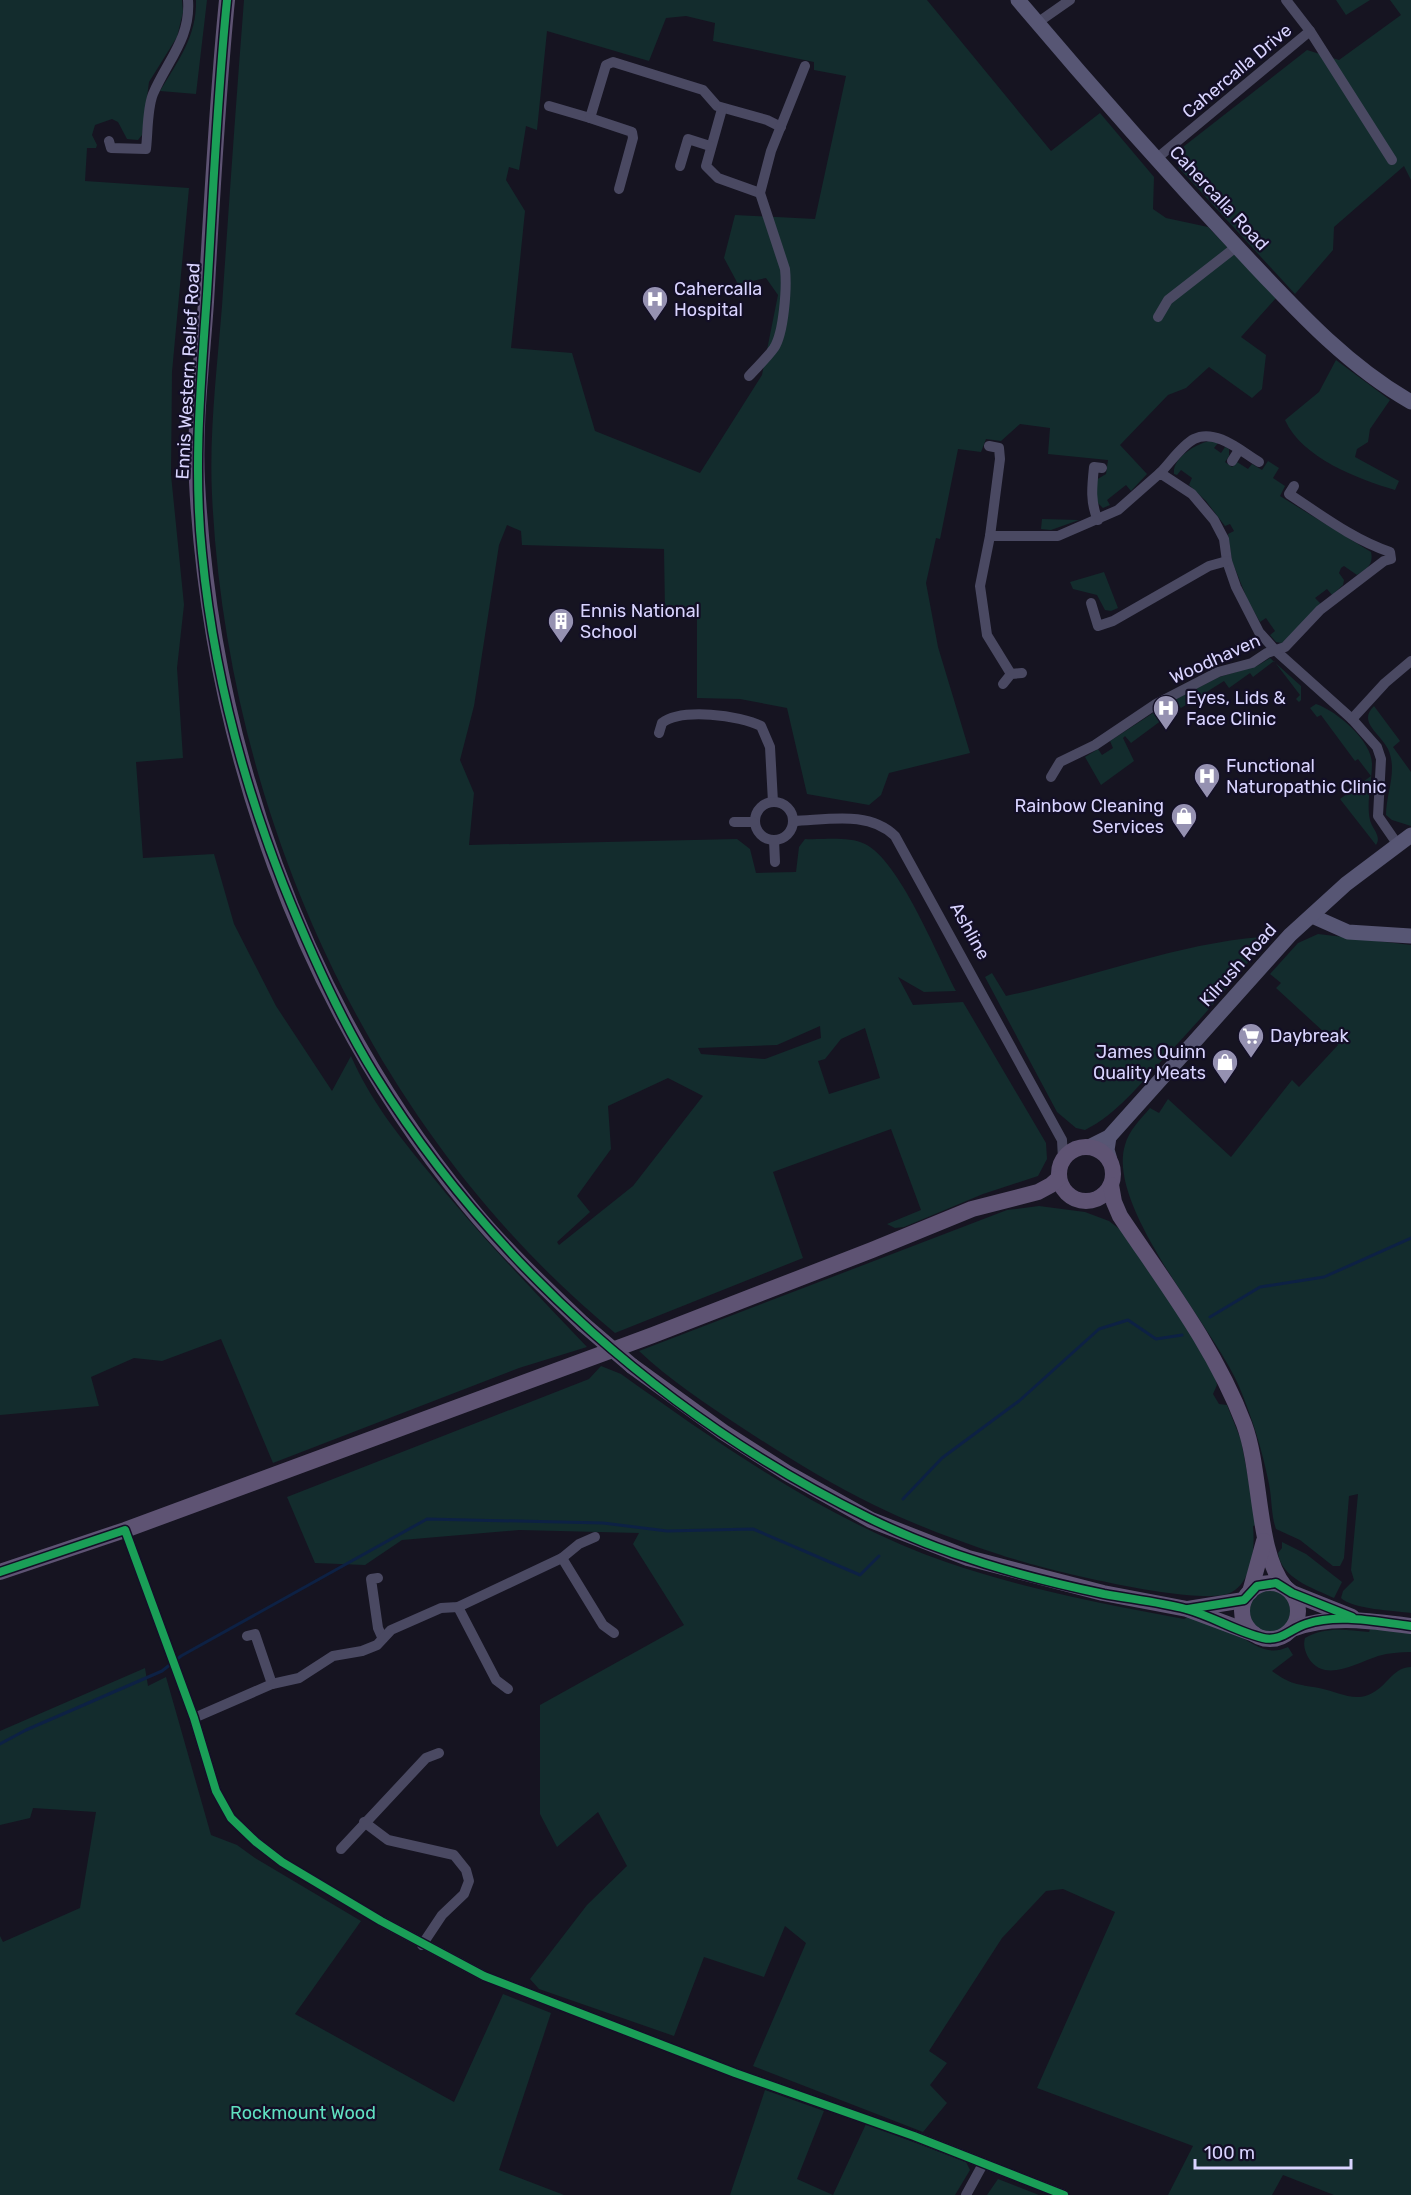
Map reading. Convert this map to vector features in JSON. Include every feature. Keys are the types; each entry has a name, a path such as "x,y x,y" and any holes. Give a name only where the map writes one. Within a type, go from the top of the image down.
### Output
{"main road":[{"name":"Ennis Western Relief Road","path":"227,0 218,110 196,477 207,605 236,747 258,819 310,951 372,1071 413,1132 468,1205 530,1275 632,1366 760,1456 871,1520 968,1558 1103,1593 1187,1609 1254,1634"},
{"path":"0,1572 125,1530 653,1335 864,1254 972,1209 1022,1196 1051,1185 1059,1178 1072,1149 1101,1151 1110,1160 1113,1168 1111,1185 1114,1202 1120,1216 1204,1342 1229,1389 1245,1426 1255,1463 1265,1537 1275,1574 1289,1590 1299,1611 1292,1629"},
{"path":"1059,1178 1064,1190 1080,1199 1101,1197 1111,1185"},
{"path":"1022,1196 1062,1195 1108,1206 1120,1216"},
{"path":"1265,1537 1247,1596 1243,1619 1254,1634 1269,1639 1277,1638 1312,1621 1358,1619 1411,1626"},
{"path":"1247,1596 1266,1583 1289,1590 1358,1619"},
{"name":"Ennis Western Relief Road","path":"1187,1609 1247,1596"}],"street":[{"path":"109,141 111,148 146,149 152,95 181,46 189,12 188,0"},
{"name":"Cahercalla Road","path":"1018,0 1236,247 1354,365 1411,402"},
{"path":"1037,23 1070,0"},
{"name":"Cahercalla Drive","path":"1286,0 1310,31 1392,160"},
{"name":"Cahercalla Drive","path":"1156,159 1310,31"},
{"path":"590,118 600,76 606,65 613,62 703,90 722,109 751,114 781,127"},
{"path":"749,376 775,347 778,338 786,280 760,194 764,174 805,66"},
{"path":"549,106 632,132 633,138 619,189"},
{"path":"722,109 706,166 709,172 760,194"},
{"path":"680,166 688,139 710,146"},
{"path":"1158,317 1168,300 1236,247"},
{"path":"990,536 1058,536 1098,520 1118,510 1193,439 1217,438 1258,462"},
{"path":"989,446 999,448 1000,459 990,536 980,586 987,635 1017,674 1003,684"},
{"path":"1232,460 1239,450"},
{"path":"1098,520 1093,511 1094,467 1102,468"},
{"name":"Woodhaven","path":"1160,472 1181,485 1204,507 1224,539 1227,561 1247,611 1275,650 1352,719 1377,747 1381,769 1378,816 1398,845"},
{"name":"Woodhaven","path":"1051,777 1060,762 1095,745 1156,704 1218,672 1252,663 1285,647 1320,610 1371,570 1391,559 1390,552 1378,549 1358,538 1289,494 1294,486"},
{"path":"1091,603 1098,626 1113,621 1209,566 1227,561"},
{"path":"1352,719 1385,683 1411,661"},
{"path":"659,733 662,723 678,715 742,718 761,726 771,747 773,802"},
{"path":"773,802 787,808 793,821 786,836 774,840 760,835 754,822 761,807 773,802"},
{"name":"Ashline","path":"793,821 864,819 888,828 895,836 1072,1149"},
{"path":"734,822 754,822"},
{"name":"Kilrush Road","path":"1072,1149 1109,1137 1263,964 1312,916 1411,835"},
{"path":"774,840 775,862"},
{"path":"1312,916 1348,932 1411,936"},
{"path":"1109,1137 1107,1150 1110,1160"},
{"path":"125,1530 194,1718 216,1791 231,1818 256,1842 282,1862 422,1945 513,1987 735,2073 914,2136 1064,2195"},
{"path":"194,1718 272,1684 299,1678 333,1656 362,1651 377,1645 382,1637 391,1630 441,1608 458,1607 562,1558 579,1544 595,1537"},
{"path":"562,1558 603,1625 614,1633"},
{"path":"378,1578 371,1580 378,1628 382,1637"},
{"path":"458,1607 496,1680 508,1689"},
{"path":"247,1636 255,1634 272,1684"},
{"path":"341,1849 363,1822 426,1758 439,1753"},
{"path":"363,1822 388,1840 453,1855 466,1870 469,1881 464,1894 442,1915 422,1945"},
{"path":"966,2195 983,2164"}],"green space":[{"path":"0,0 182,0 183,12 177,37 149,82 142,135 138,140 127,139 118,122 112,119 95,125 92,135 97,145 96,148 87,148 85,181 189,188 172,372 171,475 184,605 177,668 183,758 136,762 143,858 214,854 234,924 276,1006 332,1091 351,1056 375,1101 416,1157 485,1238 587,1347 519,1368 273,1463 221,1339 162,1361 134,1358 91,1377 99,1406 0,1415"},
{"path":"196,0 207,0 196,94 160,91 180,59 190,37"},
{"path":"244,0 927,0 1051,151 1100,113 1154,177 1153,209 1166,218 1208,227 1276,298 1241,337 1266,355 1262,389 1252,398 1209,367 1186,388 1168,395 1120,445 1147,474 1131,491 1126,485 1107,500 1110,505 1103,508 1097,502 1096,480 1106,474 1108,460 1048,454 1050,428 1020,424 1001,441 986,439 981,452 958,449 940,539 936,538 926,583 938,647 970,753 889,773 881,795 869,805 807,794 787,708 740,699 697,698 697,619 665,612 664,549 522,545 521,531 507,525 499,545 474,706 460,760 474,793 469,845 737,839 750,849 756,873 796,872 799,847 805,839 843,839 865,844 878,853 904,888 956,991 924,992 898,977 913,1005 963,1002 1046,1143 1047,1159 1038,1176 983,1194 904,1227 895,1228 887,1224 921,1210 891,1129 773,1172 803,1258 615,1333 528,1252 450,1161 383,1062 327,956 281,845 247,731 224,613 212,495 212,448","holes":["686,16 715,23 713,41 814,62 814,70 846,76 815,219 735,215 724,258 738,284 766,278 778,295 762,375 700,473 595,431 572,353 511,348 525,211 506,180 509,167 519,170 526,126 537,130 547,31 649,61 666,18","820,1026 821,1038 765,1059 701,1054 698,1048 777,1045","865,1028 880,1078 829,1094 818,1061 825,1059 841,1039","668,1078 703,1096 633,1186 559,1245 557,1242 590,1212 577,1196 611,1149 608,1106"]},
{"path":"1336,0 1370,0 1346,15"},
{"path":"1390,0 1411,0 1411,180 1404,166 1334,227 1333,250 1295,294 1178,167 1183,147 1307,50 1339,60 1401,15"},
{"path":"1336,360 1390,400 1370,429 1368,442 1357,449 1355,457 1399,481 1395,490 1332,465 1304,445 1285,420 1319,392"},
{"path":"1209,441 1218,443 1214,448 1221,453 1225,447 1229,449 1229,456 1225,462 1232,467 1237,462 1248,469 1252,464 1262,470 1268,461 1279,468 1273,478 1285,486 1280,496 1371,552 1370,563 1357,575 1344,566 1341,568 1339,573 1344,580 1343,585 1332,595 1327,589 1315,598 1321,604 1282,643 1276,642 1270,635 1275,631 1266,618 1260,622 1248,601 1232,561 1228,534 1234,531 1230,524 1225,526 1206,501 1189,485 1192,478 1181,470 1177,475 1174,474 1174,468 1181,457 1198,445"},
{"path":"1042,519 1079,520 1051,530 1041,529"},
{"path":"1104,572 1118,608 1111,611 1105,610 1097,595 1073,589 1070,582"},
{"path":"1270,658 1274,661 1253,677 1250,673 1229,688 1224,681 1181,708 1177,704 1160,717 1162,720 1131,743 1125,736 1123,738 1134,761 1101,785 1085,757 1098,749 1102,755 1113,748 1110,741 1170,702 1219,677 1257,666"},
{"path":"1276,663 1301,686 1301,700 1299,702 1296,699 1300,695"},
{"path":"1316,704 1334,713 1352,728 1370,755 1372,771 1369,813 1378,839 1376,845 1340,799 1371,776 1358,759 1355,761 1321,715 1317,717 1310,708"},
{"path":"1374,706 1400,741 1393,747 1411,772 1411,826 1392,820 1386,815 1392,766 1388,749 1369,723 1369,712"},
{"path":"1318,934 1411,945 1411,1613 1354,1605 1341,1598 1343,1591 1354,1580 1351,1570 1358,1494 1349,1496 1344,1558 1340,1566 1333,1566 1300,1540 1276,1529 1263,1458 1238,1384 1225,1359 1165,1266 1146,1232 1131,1200 1123,1171 1125,1145 1132,1130 1150,1108 1159,1113 1168,1099 1231,1157 1292,1080 1299,1087 1338,1045 1276,988 1281,983 1270,974 1298,943"},
{"path":"1261,937 1264,942 1228,987 1128,1098 1107,1116 1085,1130 1076,1128 1057,1112 985,977 992,973 1006,996 1165,954"},
{"path":"1039,1206 1085,1212 1109,1221 1126,1234 1185,1324 1215,1377 1217,1385 1213,1394 1219,1404 1227,1405 1241,1440 1257,1525 1253,1526 1253,1553 1248,1571 1239,1587 1232,1592 1215,1596 1189,1595 1120,1585 1020,1561 921,1526 857,1496 790,1458 688,1391 639,1351 1007,1210"},
{"path":"601,1366 621,1374 777,1480 860,1525 946,1562 975,1572 1064,1595 1184,1619 1190,1616 1229,1631 1267,1650 1280,1650 1288,1647 1293,1655 1272,1671 1294,1683 1348,1696 1362,1697 1370,1694 1396,1672 1411,1667 1411,2195 1334,2195 1283,2175 1272,2195 1168,2195 1193,2146 1037,2088 1115,1912 1063,1889 1046,1891 1002,1938 929,2051 947,2063 930,2085 947,2103 923,2132 753,2066 806,1943 785,1926 764,1977 704,1957 674,2036 539,1989 530,1979 587,1905 627,1866 598,1812 557,1847 540,1814 540,1705 684,1625 633,1544 639,1533 519,1530 402,1540 365,1565 315,1563 287,1497 589,1379"},
{"path":"1282,1542 1306,1554 1342,1582 1334,1598 1300,1582 1285,1570 1278,1553 1282,1548"},
{"path":"1271,1589 1280,1590 1287,1595 1292,1602 1292,1620 1287,1627 1280,1632 1271,1633 1262,1632 1255,1627 1250,1620 1249,1611 1250,1602 1255,1595 1262,1590"},
{"path":"1371,1626 1411,1633 1411,1652 1382,1655 1351,1667 1331,1670 1314,1665 1307,1655 1304,1646 1305,1638 1313,1634 1336,1630 1369,1632"},
{"name":"Rockmount Wood","path":"145,1668 148,1686 166,1677 211,1835 237,1845 361,1921 295,2014 454,2102 503,1994 551,2013 499,2170 564,2195 0,2195 0,1936 3,1942 80,1908 96,1812 33,1808 30,1818 0,1825 0,1731"},
{"path":"765,2090 824,2111 797,2179 833,2195 730,2195"},
{"path":"866,2124 966,2162 970,2170 955,2195 833,2195"},
{"path":"998,2179 1039,2195 987,2195"}],"waterway":[{"path":"1210,1317 1260,1287 1324,1277 1411,1238"},
{"path":"903,1499 942,1458 1019,1401 1099,1329 1128,1320 1156,1339 1182,1335"},
{"path":"0,1744 26,1730 162,1671 181,1656 427,1519 603,1523 667,1531 753,1529 860,1575 879,1556"}],"cycle path":[{"path":"227,0 220,74 198,456 199,521 213,638 242,763 268,844 293,908 349,1029 375,1075 422,1145 474,1211 530,1273 591,1331 655,1385 724,1434 795,1479 869,1518 926,1543 984,1564 1104,1594 1186,1609 1263,1638 1275,1638 1300,1626 1332,1619 1358,1619 1411,1626"},
{"path":"0,1572 125,1530 194,1718 216,1791 231,1818 256,1842 282,1862 381,1921 484,1976 735,2073 914,2136 1064,2195"},
{"path":"1188,1609 1244,1600 1257,1586 1276,1583 1292,1593 1352,1617"}],"place":[{"name":"Cahercalla Hospital","path":"655,322"},
{"name":"Ennis National School","path":"561,644"},
{"name":"Eyes, Lids & Face Clinic","path":"1166,731"},
{"name":"Functional Naturopathic Clinic","path":"1207,799"},
{"name":"Rainbow Cleaning Services","path":"1184,839"},
{"name":"Daybreak","path":"1251,1059"},
{"name":"James Quinn Quality Meats","path":"1225,1085"}]}
